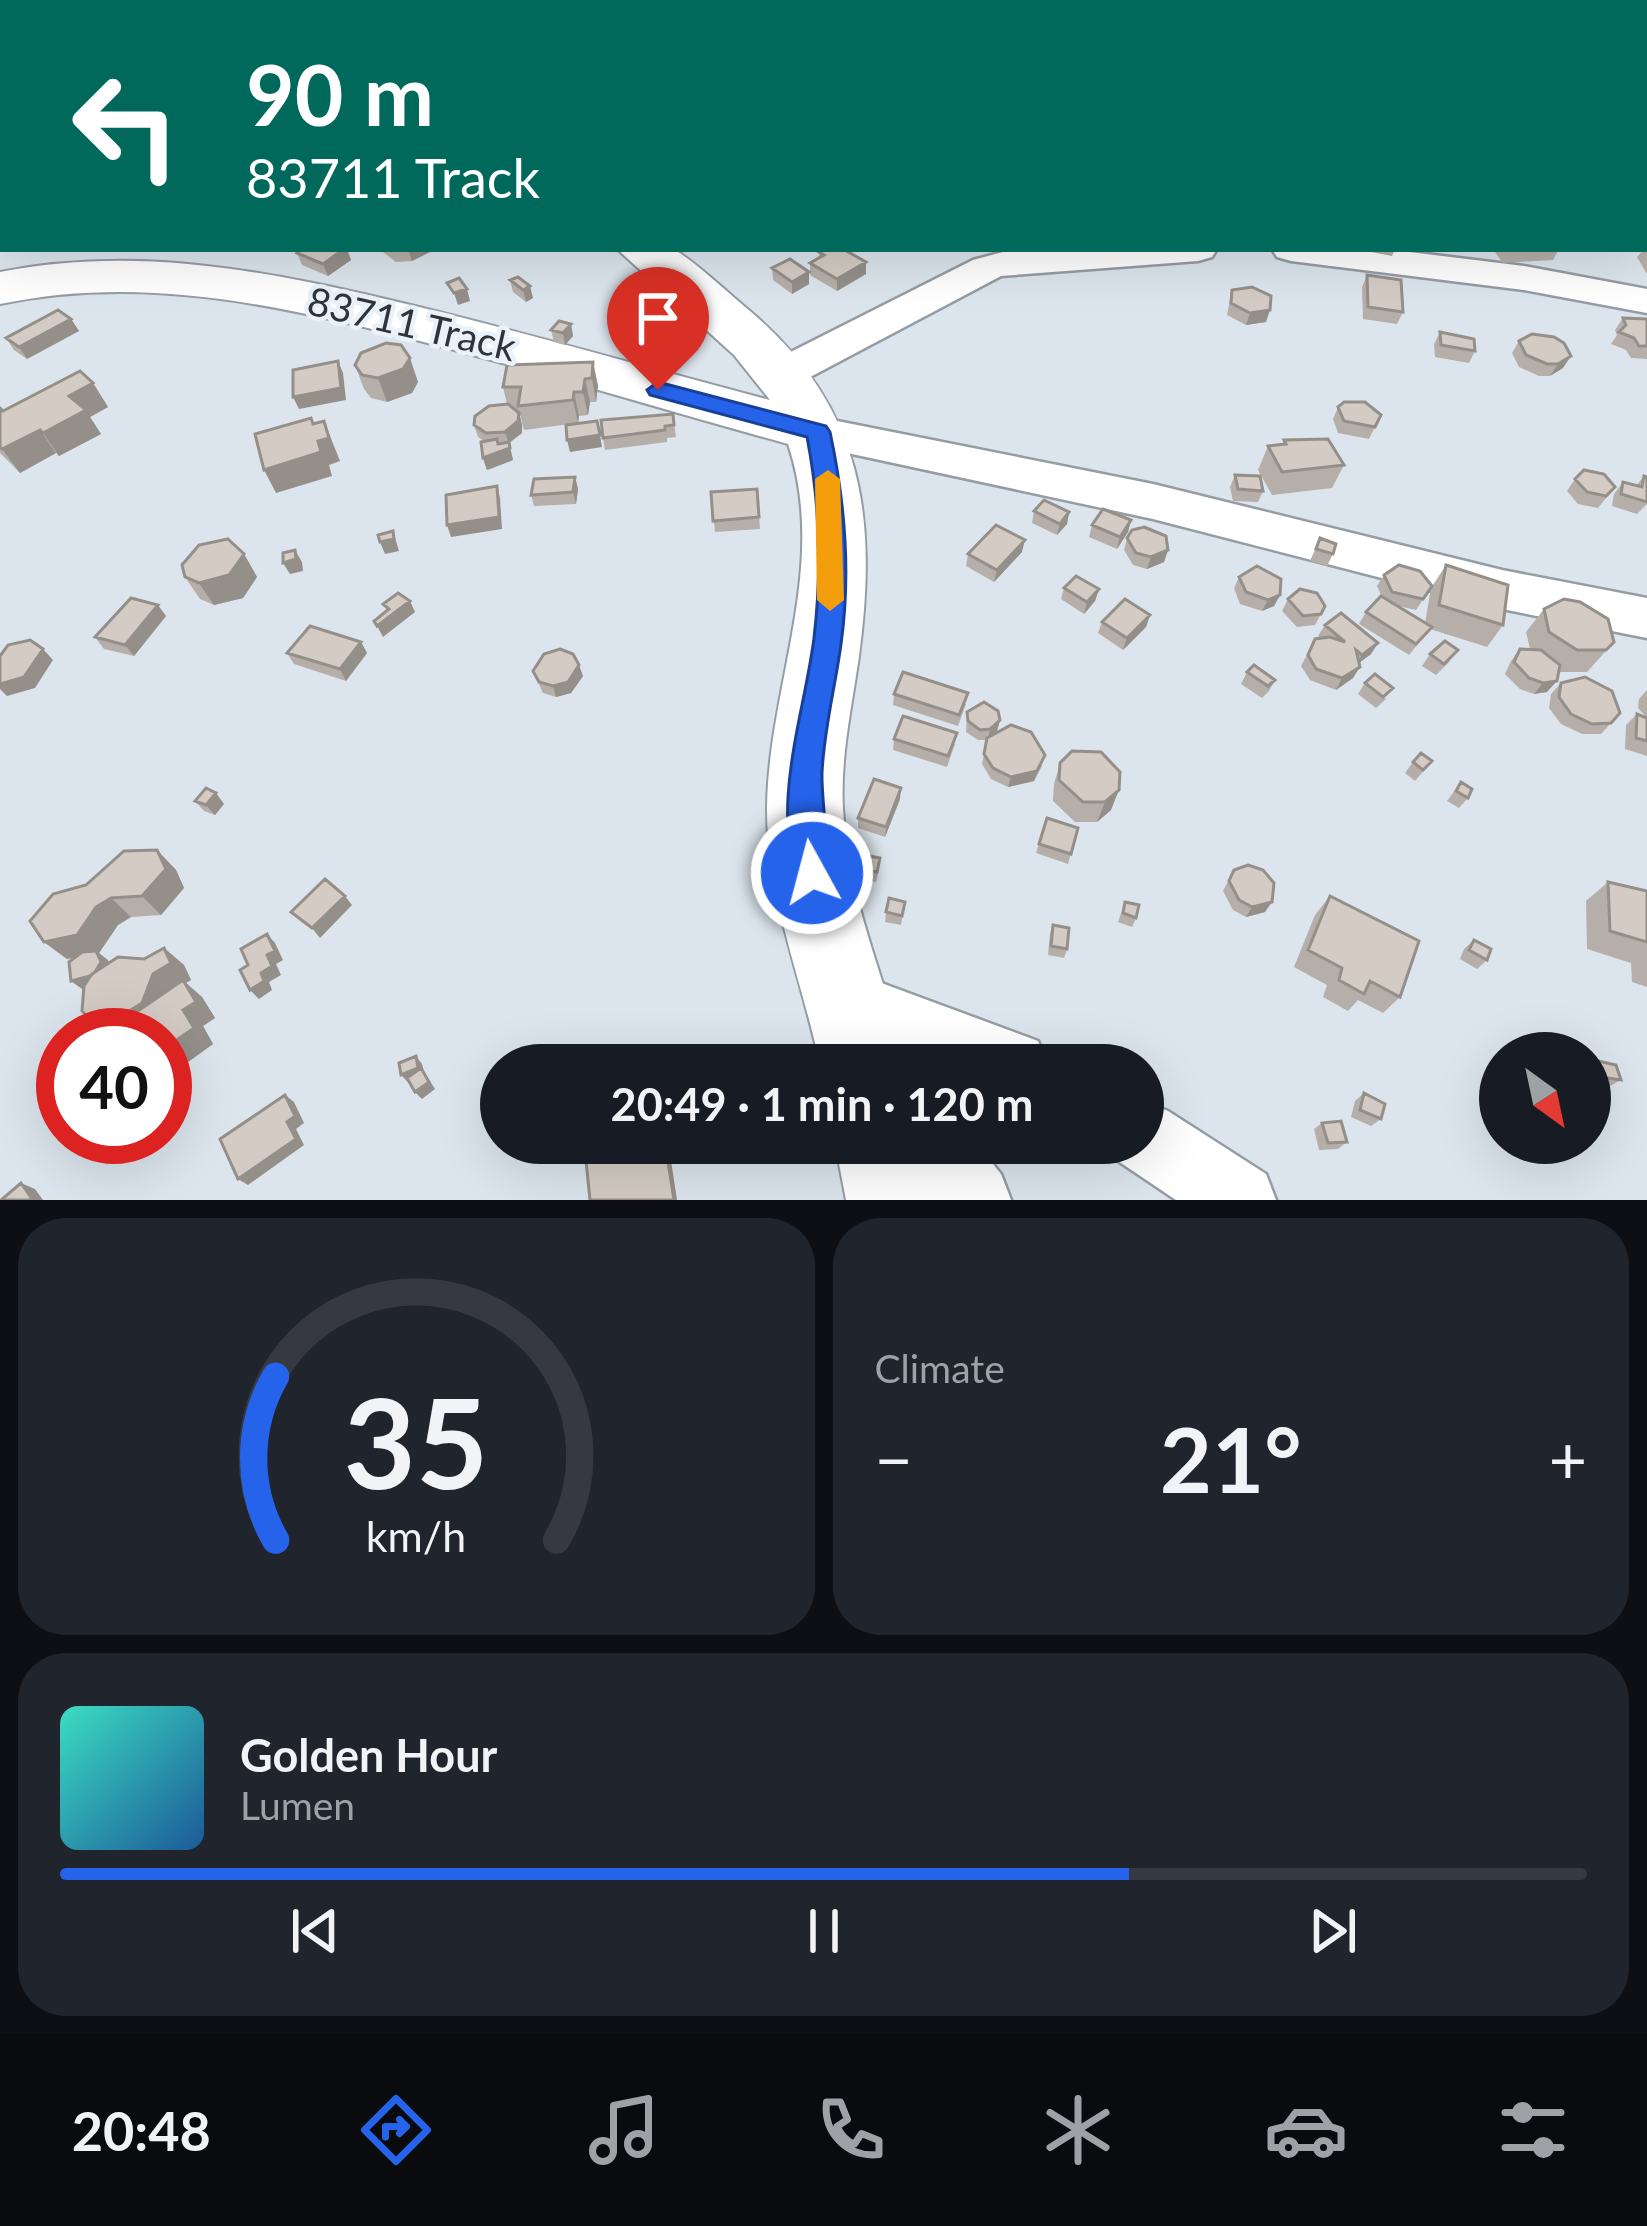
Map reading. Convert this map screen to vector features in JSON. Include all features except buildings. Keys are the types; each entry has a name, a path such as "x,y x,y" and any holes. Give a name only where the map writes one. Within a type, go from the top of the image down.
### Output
{"street":[{"path":"645,252 769,358 818,432 831,493 833,559 828,640 808,743 805,810 812,873 862,1044"},
{"path":"910,310 960,252"},
{"path":"780,375 987,268 1017,260 1149,252"},
{"path":"1315,252 1524,278 1647,301"},
{"name":"83711 Track","path":"0,288 39,278 132,271 301,296 513,346 818,432"},
{"path":"818,432 1046,476 1481,586 1647,618"},
{"path":"1164,1150 1240,1200"},
{"path":"885,1164 893,1200"},
{"path":"948,1164 975,1200"}],"slow traffic":[{"path":"828,479 833,559 830,600"}],"route":[{"path":"658,390 818,432 831,493 833,559 828,640 808,743 805,810 812,873"}]}
